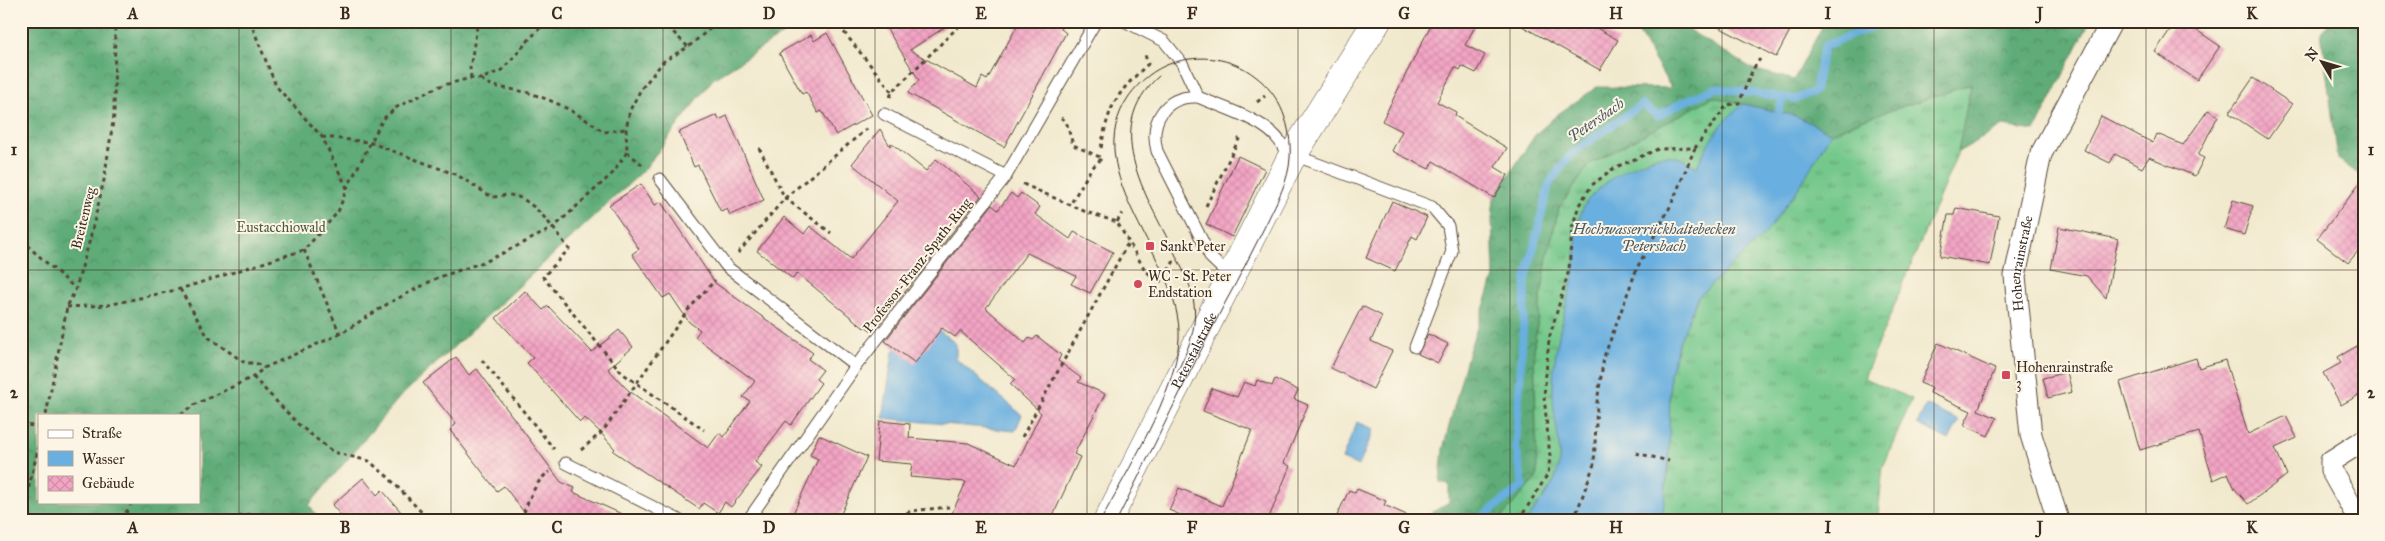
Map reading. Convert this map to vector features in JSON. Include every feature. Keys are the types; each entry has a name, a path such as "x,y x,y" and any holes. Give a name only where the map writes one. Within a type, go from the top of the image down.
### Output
{"street":[{"name":"Peterstalstraße","path":"1108,520 1277,185 1377,21"},
{"name":"Hohenrainstraße","path":"2058,520 2030,435 2016,276 2041,154 2112,21"},
{"path":"2359,520 2331,470 2331,461 2364,440"}],"lane":[{"name":"Professor-Franz-Spath-Ring","path":"748,520 856,366 1006,176 1096,21"},
{"path":"1124,21 1164,42 1182,63 1198,97"},
{"path":"1230,276 1211,258 1157,150 1154,139 1159,115 1167,105 1177,99 1188,96 1198,97 1265,126 1277,136 1285,147 1286,160 1277,185"},
{"path":"884,114 1006,176"},
{"path":"1294,155 1432,207 1448,226 1452,252 1415,347"},
{"path":"660,179 726,267 856,366"},
{"path":"566,463 679,520"}],"path":[{"name":"Breitenweg","path":"46,414 67,307 76,288 104,180 114,115 115,21"},
{"path":"250,21 276,86 322,137 347,188"},
{"path":"471,78 470,68 478,21"},
{"path":"67,307 108,305 180,289 304,250 338,212 369,142 383,119 397,107 440,86 471,78 481,79 502,70 546,21"},
{"path":"662,21 688,47"},
{"path":"182,414 194,405 253,377 264,368 340,334 389,303 437,278 489,260 553,228 612,173 627,152 626,129 630,110 641,89 664,61 688,47 719,21"},
{"path":"839,26 892,92"},
{"path":"1101,148 1105,122 1121,90 1148,64 1139,30"},
{"path":"1574,520 1594,464 1597,402 1604,357 1637,268 1671,205 1695,148 1727,105 1739,103 1753,69 1760,59"},
{"path":"481,79 486,84 526,92 576,112 604,132 626,129"},
{"path":"1257,102 1266,96"},
{"path":"1046,109 1066,121 1073,145 1102,158 1091,169 1070,204"},
{"path":"322,137 369,142 458,175 492,197 509,195 526,200 570,249 543,277 601,345 622,373 704,430"},
{"path":"1202,214 1240,137"},
{"path":"759,148 785,198 831,233"},
{"path":"1519,520 1548,474 1550,457 1544,396 1549,339 1569,270 1572,228 1579,205 1592,185 1614,168 1658,148 1695,148"},
{"path":"627,152 640,164"},
{"path":"1006,176 1116,222 1145,270 1159,282 1162,280"},
{"path":"1116,222 1122,213"},
{"path":"21,240 76,288"},
{"path":"1022,437 1128,243"},
{"path":"304,250 340,334"},
{"path":"1168,271 1174,261"},
{"path":"180,289 208,337 245,363 256,363 264,368"},
{"path":"482,360 566,463"},
{"path":"253,377 299,425 334,452 369,461 429,520"},
{"path":"21,422 26,425 38,427"},
{"path":"21,519 38,449"},
{"path":"1636,453 1669,461"},
{"path":"131,504 123,519 151,520"},
{"path":"892,520 911,511 949,507"},
{"path":"232,520 246,514 280,520"}],"green space":[{"name":"Eustacchiowald","path":"21,21 803,21 713,79 644,170 399,398 309,505 320,520 21,520"},
{"path":"1637,21 1674,21 1753,69 1794,80 1825,21 2090,21 2035,131 2003,126 1958,152 1971,84 1864,119 1831,133 1796,116 1713,97 1590,164 1559,208 1547,257 1534,345 1537,477 1499,520 1429,520 1430,514 1449,502 1449,484 1440,482 1443,449 1468,354 1494,277 1492,219 1494,198 1535,135 1558,114 1597,87 1671,88 1634,25"},
{"path":"2331,21 2364,21 2364,178 2338,159 2321,32"},
{"path":"1972,84 1958,152 1864,378 1912,399 1883,467 1878,515 1886,520 1499,520 1537,477 1534,345 1547,257 1559,208 1590,164 1713,97 1796,116 1831,133 1864,119"}],"water":[{"name":"Hochwasserrückhaltebecken Petersbach","path":"1743,104 1796,116 1831,133 1800,186 1765,234 1698,297 1678,345 1670,375 1669,461 1662,520 1527,520 1551,487 1558,466 1559,446 1553,406 1554,364 1559,334 1574,273 1578,222 1584,206 1599,188 1611,179 1650,159 1673,156 1697,167 1716,132"},
{"path":"915,310 956,344 956,359 1022,415 1015,431 883,418 893,352"},
{"path":"1926,405 1959,421 1949,440 1917,424"},
{"path":"1357,422 1374,429 1359,466 1342,459"}],"building":[{"path":"882,21 954,21 910,50 977,88 982,77 987,80 1020,21 1065,21 1061,29 1066,33 1004,147 908,93 919,80"},
{"path":"1433,21 1478,21 1465,45 1485,55 1476,73 1462,66 1460,70 1455,67 1437,102 1456,112 1455,116 1507,148 1495,167 1508,175 1494,198 1433,161 1429,169 1392,151 1402,131 1382,121"},
{"path":"1513,21 1584,21 1618,40 1600,70"},
{"path":"1707,21 1795,21 1776,57"},
{"path":"2176,21 2183,21 2220,46 2197,80 2155,52"},
{"path":"827,33 872,115 836,135 822,111 818,113 806,92 802,94 779,53 811,35 814,41"},
{"path":"2253,78 2292,104 2268,139 2229,113"},
{"path":"2208,110 2218,116 2198,155 2204,158 2195,176 2149,157 2142,168 2115,154 2110,163 2084,150 2101,116 2153,143 2157,134 2183,145"},
{"path":"717,115 719,120 727,116 764,200 730,215 727,209 721,212 698,165 694,167 679,132"},
{"path":"880,129 890,146 891,143 926,171 936,159 981,196 873,332 865,326 864,328 797,273 793,279 757,251 784,217 804,234 810,226 851,259 898,201 852,164"},
{"path":"1238,156 1265,169 1232,237 1206,224"},
{"path":"2364,178 2364,244 2348,263 2317,239"},
{"path":"641,184 655,205 661,202 715,283 813,353 808,359 823,370 816,379 821,383 791,425 786,421 755,462 762,467 731,507 725,502 718,513 703,503 699,509 613,451 615,449 599,431 585,418 580,422 527,363 533,358 496,318 525,291 543,310 548,306 592,352 619,330 633,347 608,369 628,390 708,448 719,433 724,437 750,401 743,397 755,381 695,337 700,330 689,322 670,294 663,298 632,254 639,249 609,205"},
{"path":"1011,193 1017,198 1021,193 1040,207 1035,214 1070,239 1074,232 1113,252 1090,293 1071,284 1076,276 1027,253 986,308 1025,343 1029,338 1033,340 1037,336 1061,355 1058,361 1081,378 1078,382 1105,394 1074,454 1080,457 1051,520 949,520 966,482 910,477 912,464 876,461 880,421 910,424 909,438 968,443 1016,465 1041,413 1010,384 1015,379 960,331 955,337 942,328 915,363 885,341 992,205 998,210"},
{"path":"2233,200 2253,206 2244,235 2224,229"},
{"path":"1392,201 1427,217 1417,239 1412,236 1395,271 1366,258"},
{"path":"1956,208 1999,216 1990,265 1940,256 1948,215 1954,215"},
{"path":"2059,227 2118,239 2106,298 2087,276 2051,269"},
{"path":"1362,306 1382,316 1371,341 1392,351 1373,389 1331,368"},
{"path":"1428,334 1448,344 1438,363 1418,354"},
{"path":"2364,342 2364,403 2359,395 2341,405 2323,373 2341,363 2338,357"},
{"path":"1938,343 1995,369 1978,410 1997,418 1988,436 1964,425 1971,411 1930,393 1932,388 1920,383"},
{"path":"456,357 469,375 477,369 561,482 575,488 573,492 635,520 530,520 504,486 497,491 450,430 456,424 423,383"},
{"path":"2196,358 2199,368 2225,360 2248,434 2286,416 2297,438 2275,448 2287,475 2248,504 2235,489 2228,473 2213,480 2199,432 2140,450 2120,382"},
{"path":"2067,372 2072,392 2048,398 2043,378"},
{"path":"1275,379 1298,390 1294,399 1308,405 1284,463 1290,466 1268,520 1192,520 1169,510 1179,488 1222,506 1252,430 1203,411 1212,388 1237,397 1244,382 1255,386 1257,380 1272,386"},
{"path":"819,435 867,457 838,520 790,520 818,459 810,455"},
{"path":"363,478 377,495 382,490 408,520 345,520 332,505"},
{"path":"1357,489 1386,501 1384,505 1418,520 1335,520 1349,490 1355,493"}],"waterway":[{"name":"Petersbach","path":"1482,520 1483,516 1523,486 1516,447 1526,279 1549,184 1570,155 1642,104 1658,116 1683,102 1716,88 1796,99 1815,91 1824,46 1888,21"},
{"path":"1776,120 1783,98"}],"tram line":[{"path":"1101,520 1160,407 1176,360 1179,339 1176,309 1165,278 1122,186 1115,156 1116,126 1129,96 1153,72 1183,60 1204,58 1226,61 1255,76 1272,92 1287,123 1290,146 1289,166 1282,190 1268,220 1117,520"},
{"path":"1159,76 1141,97 1132,119 1131,142 1135,166 1143,189 1185,274 1193,298 1195,313 1193,331 1177,372"}],"place":[{"name":"Sankt Peter","path":"1150,246"},
{"name":"WC - St. Peter Endstation","path":"1138,284"},
{"name":"Hohenrainstraße 3","path":"2006,375"}]}
